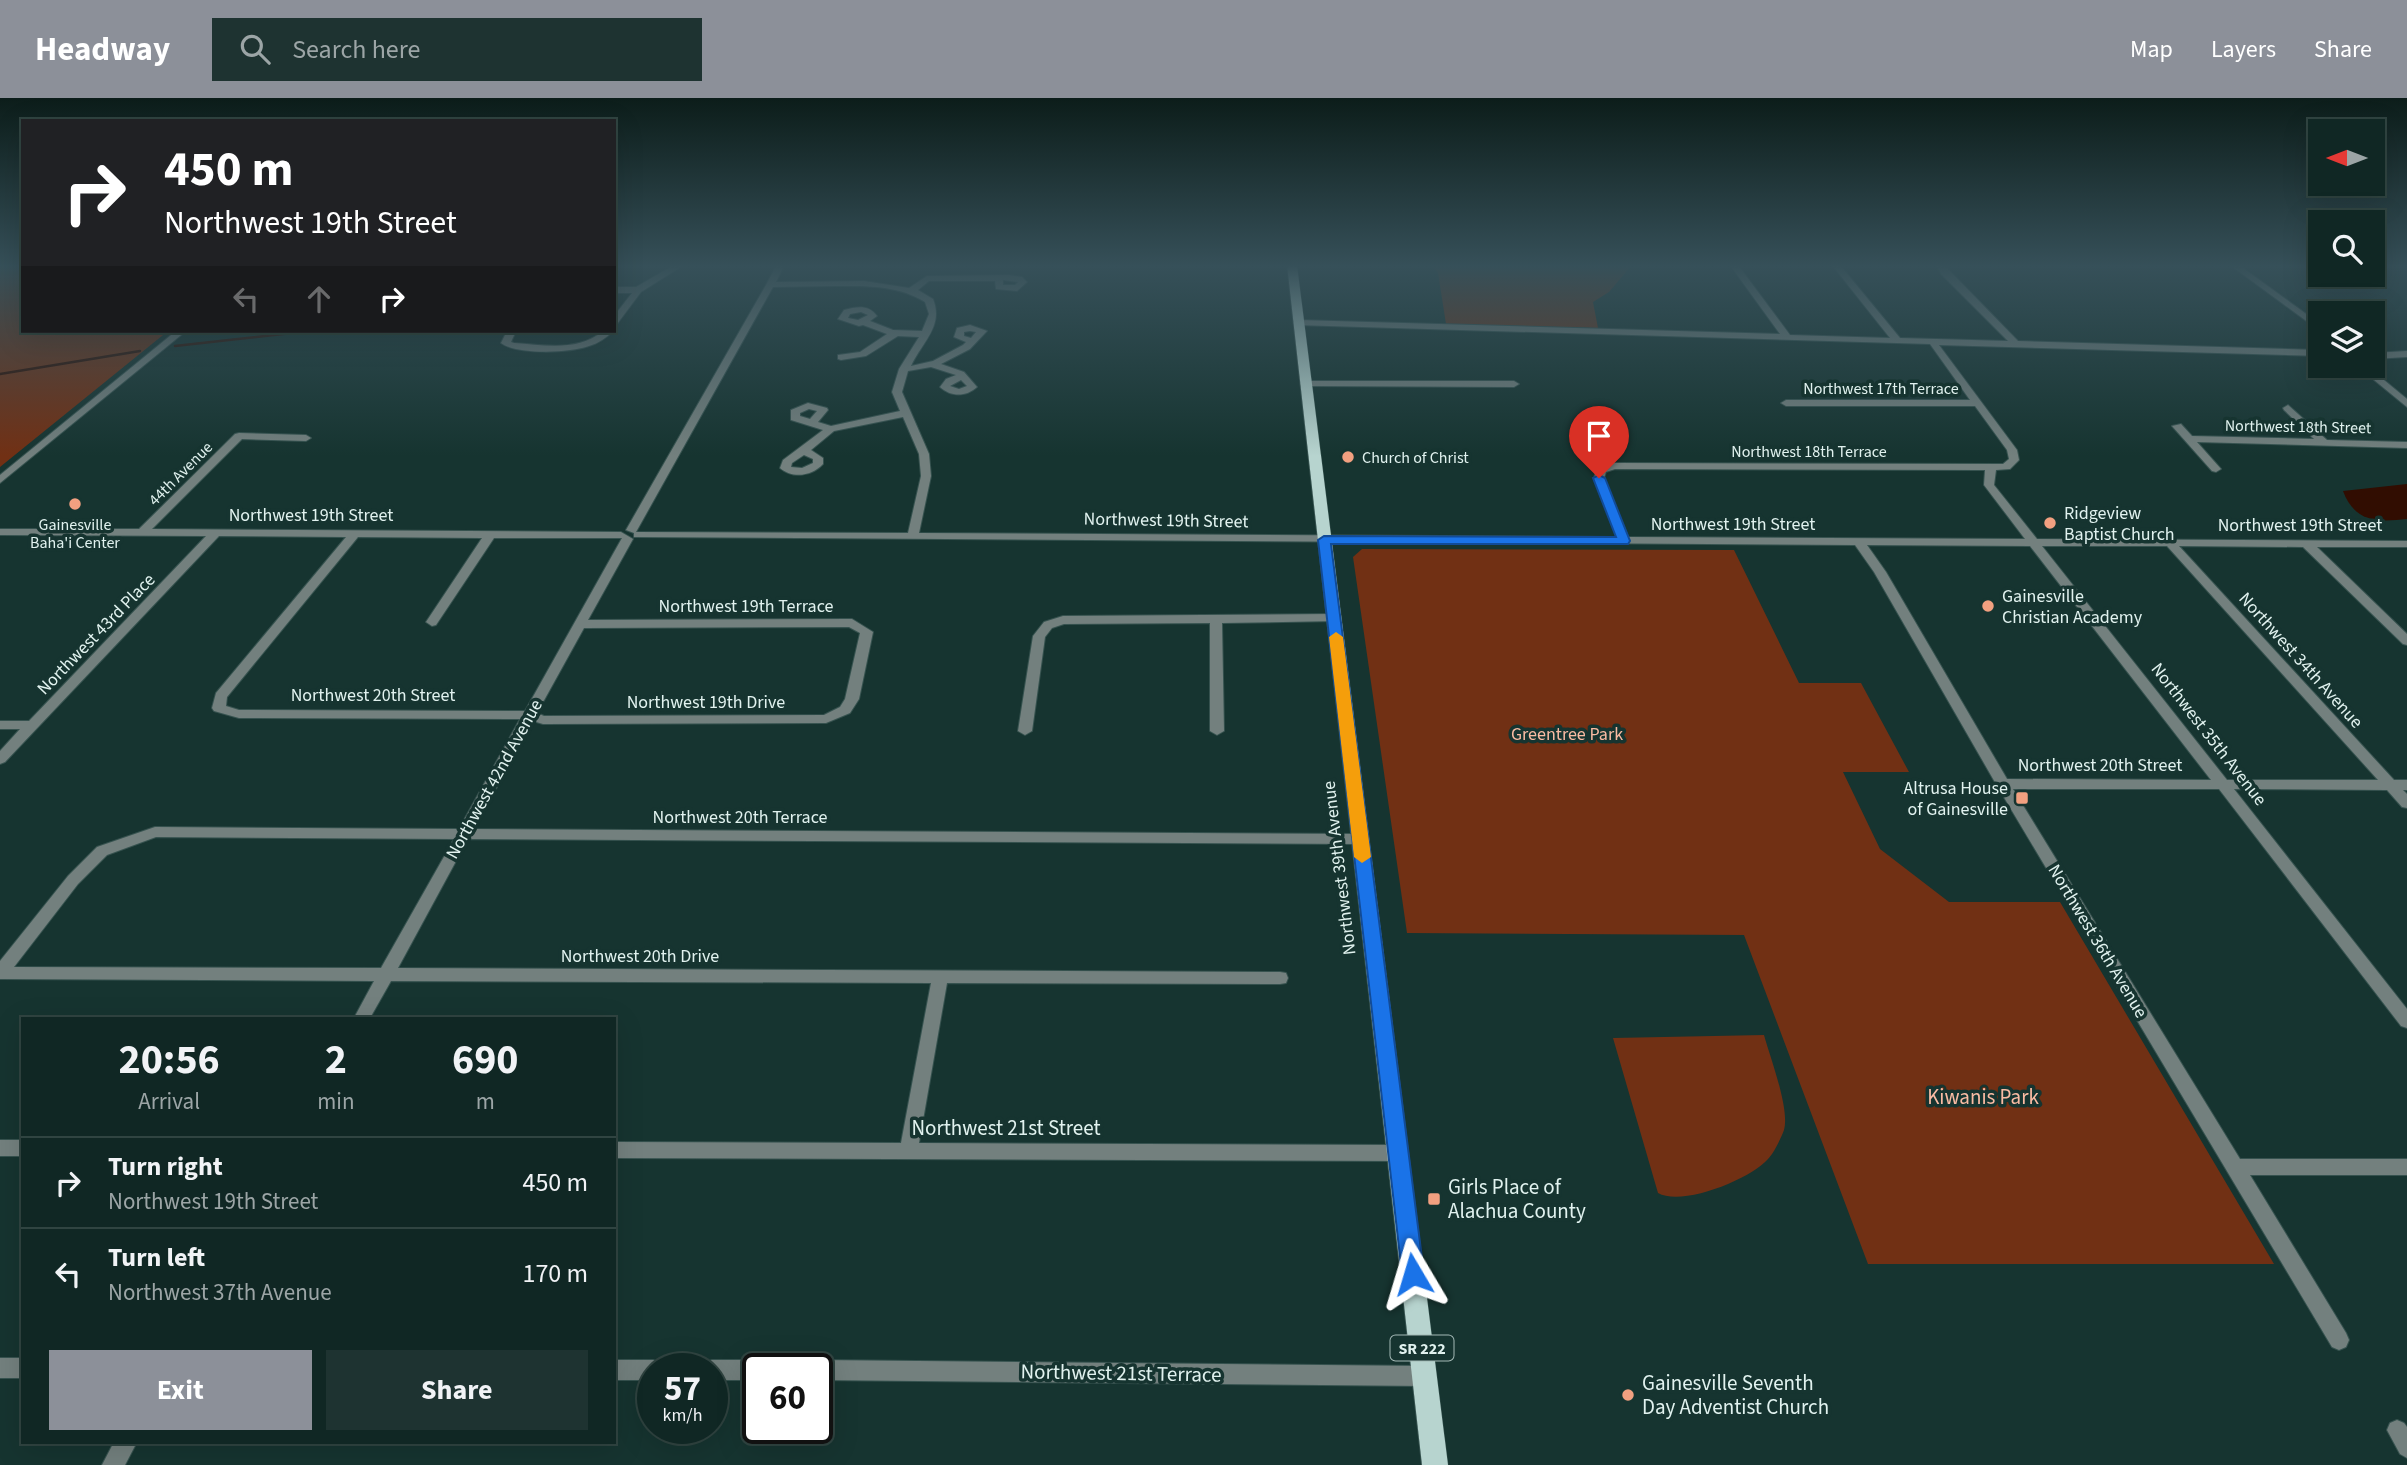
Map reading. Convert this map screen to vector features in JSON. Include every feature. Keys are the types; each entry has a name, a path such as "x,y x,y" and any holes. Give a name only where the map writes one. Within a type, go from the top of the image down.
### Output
{"main road":[{"name":"Northwest 39th Avenue","path":"1300,329 1435,1465"}],"street":[{"name":"Northwest 42nd Avenue","path":"363,1017 578,624 745,329"},
{"path":"884,329 896,333 926,334"},
{"path":"913,534 926,476 924,454 897,392 904,369 928,329"},
{"path":"1501,329 2308,353"},
{"path":"1780,329 1786,337"},
{"path":"1888,329 1896,339"},
{"path":"2001,329 2014,342"},
{"path":"0,480 179,333"},
{"path":"510,333 506,343 512,346 579,347 593,343 606,333"},
{"path":"841,357 863,354 896,333"},
{"path":"904,369 934,365 972,341"},
{"path":"1932,341 1976,404"},
{"path":"2385,357 2407,354"},
{"path":"934,365 963,376"},
{"path":"2376,378 2407,404"},
{"path":"1306,384 1514,384"},
{"name":"Northwest 17th Terrace","path":"1786,403 1976,404"},
{"name":"Northwest 18th Terrace","path":"1624,541 1599,478 1601,470 1614,466 2006,467 2014,460 2012,450 1976,404"},
{"path":"2288,408 2323,442"},
{"path":"804,450 831,429 905,412"},
{"path":"812,423 831,429"},
{"path":"2177,426 2216,469"},
{"name":"44th Avenue","path":"143,532 239,436 306,438"},
{"name":"Northwest 18th Street","path":"2189,439 2407,445"},
{"name":"Northwest 35th Avenue","path":"1991,468 1989,485 2407,1021"},
{"name":"Northwest 19th Street","path":"0,532 913,534 1324,540 2407,544"},
{"name":"Northwest 43rd Place","path":"0,759 216,533"},
{"name":"Northwest 20th Street","path":"355,533 221,696 219,708 239,714 528,715"},
{"path":"432,622 491,533"},
{"name":"Northwest 36th Avenue","path":"1859,542 1880,572 2003,784 2339,1340"},
{"name":"Northwest 34th Avenue","path":"2169,542 2407,803"},
{"path":"2306,542 2407,641"},
{"path":"1025,731 1039,636 1048,625 1063,620 1334,618"},
{"path":"1216,620 1217,731"},
{"name":"Northwest 19th Terrace","path":"578,624 852,623 867,632 859,676"},
{"name":"Northwest 19th Drive","path":"528,715 543,720 826,719 845,710 859,676"},
{"path":"0,725 32,725"},
{"name":"Northwest 20th Street","path":"2003,784 2407,785"},
{"name":"Northwest 20th Terrace","path":"0,973 74,880 102,851 155,832 1360,839"},
{"name":"Northwest 20th Drive","path":"0,973 1280,978"},
{"path":"909,1150 940,978"},
{"path":"0,1148 21,1148"},
{"name":"Northwest 21st Street","path":"616,1150 1398,1153"},
{"path":"2235,1167 2407,1167"},
{"path":"0,1368 21,1368"},
{"path":"616,1370 637,1370"},
{"name":"Northwest 21st Terrace","path":"833,1370 1425,1377"},
{"path":"113,1465 125,1444"}],"green space":[{"path":"0,329 21,329 21,333 166,333 0,467"},
{"path":"1362,549 1734,550 1799,683 1861,683 1909,772 1843,772 1880,849 1949,902 2060,902 2274,1264 1868,1264 1744,935 1407,933 1353,557"},
{"path":"1764,1035 1782,1097 1785,1121 1784,1130 1773,1153 1747,1175 1716,1189 1683,1196 1658,1193 1613,1038"}],"shaded area":[{"path":"2407,484 2407,519 2377,520 2361,515 2348,502 2343,491"}],"waterway":[{"path":"175,346 292,333"},
{"path":"0,374 140,351"}],"slow traffic":[{"path":"1336,637 1362,857"}],"place":[{"name":"Church of Christ","path":"1348,457"},
{"name":"Gainesville Baha'i Center","path":"75,504"},
{"name":"Ridgeview Baptist Church","path":"2050,523"},
{"name":"Gainesville Christian Academy","path":"1988,606"},
{"name":"Altrusa House of Gainesville","path":"2022,798"},
{"name":"Girls Place of Alachua County","path":"1434,1199"},
{"name":"Gainesville Seventh Day Adventist Church","path":"1628,1395"}],"route":[{"path":"1413,1274 1324,540 1624,541 1599,478"}],"park label":[{"name":"Greentree Park","path":"1567,734"},
{"name":"Kiwanis Park","path":"1983,1097"}]}
